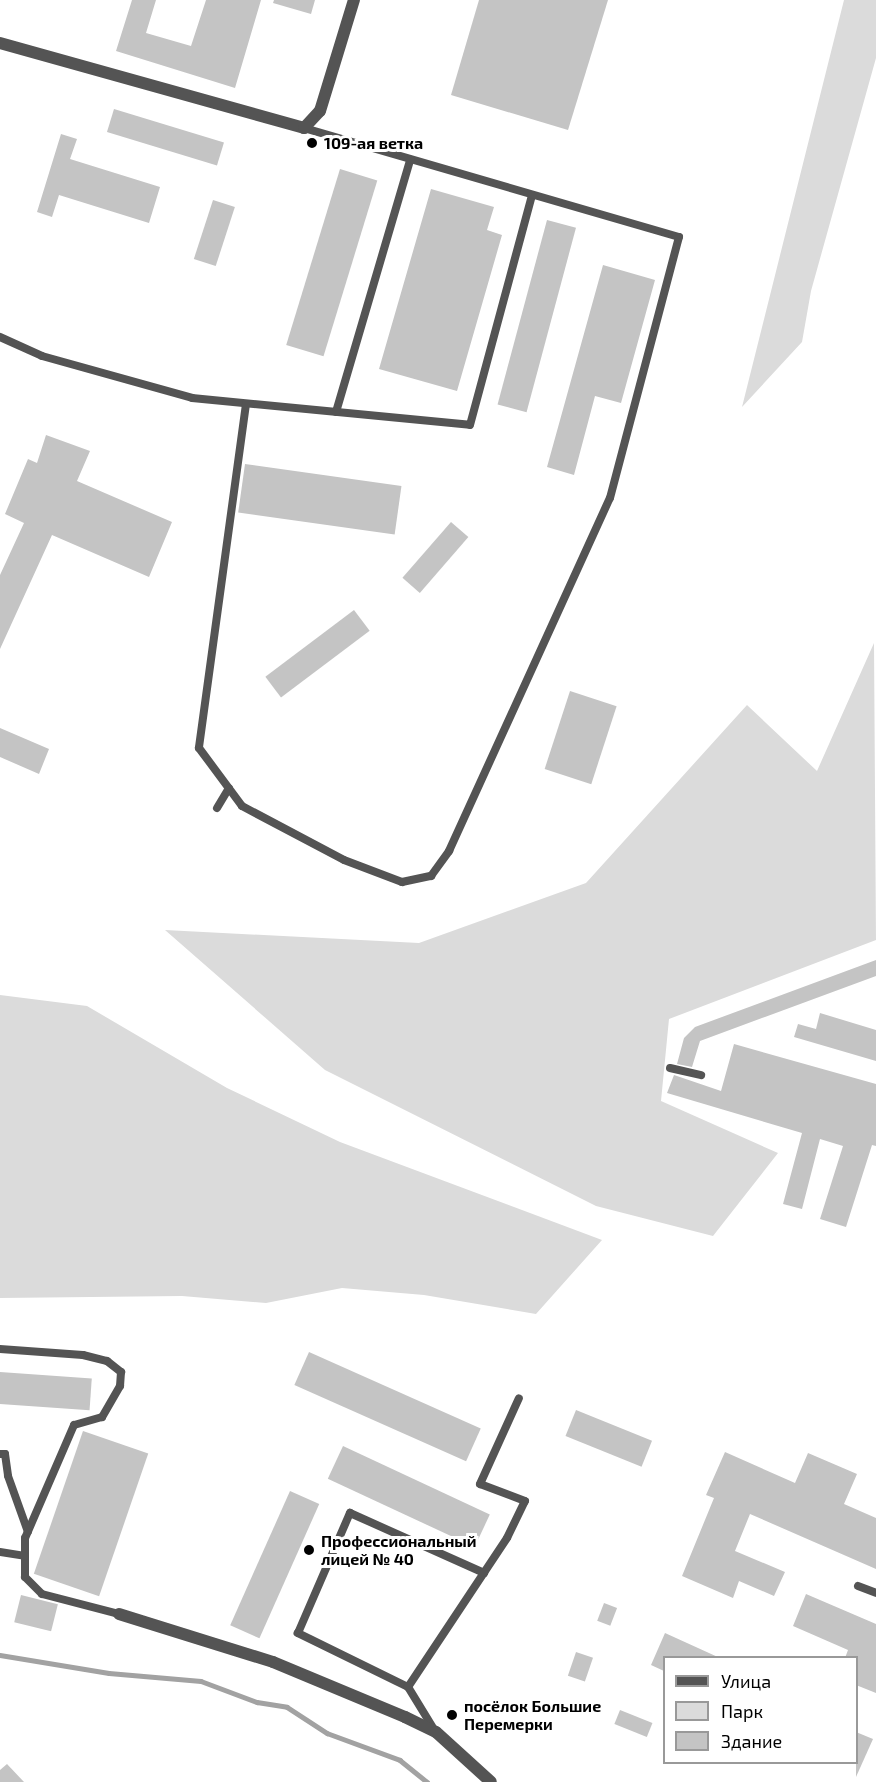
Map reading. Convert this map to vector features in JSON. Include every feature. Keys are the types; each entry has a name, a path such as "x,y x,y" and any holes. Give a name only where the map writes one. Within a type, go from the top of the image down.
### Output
{"street":[{"path":"0,43 304,128 320,111 354,0"},
{"path":"119,1614 273,1662 436,1732 491,1782"}],"lane":[{"path":"246,404 199,748 242,806 344,860 402,882 431,876 449,851 610,498 679,237 304,128"},
{"path":"336,412 410,160"},
{"path":"0,337 42,356 192,398 470,425 532,195"},
{"path":"217,808 229,788"},
{"path":"670,1068 701,1075"},
{"path":"0,1349 83,1355 107,1361 121,1372 120,1386 102,1417 74,1425 28,1532 25,1577 42,1594 119,1614"},
{"path":"408,1687 484,1573 525,1501 480,1484 519,1398"},
{"path":"0,1454 5,1454 8,1476 28,1532"},
{"path":"436,1732 408,1687 298,1633 350,1513 484,1573"},
{"path":"0,1552 26,1556"},
{"path":"858,1586 876,1593"}],"green space":[{"path":"844,0 876,0 876,58 811,291 802,342 742,407"},
{"path":"874,643 876,940 669,1019 661,1101 778,1153 713,1236 596,1206 325,1070 165,930 419,943 586,883 747,705 817,771"},
{"path":"0,995 87,1006 227,1088 340,1142 602,1240 536,1314 424,1295 342,1288 266,1303 182,1296 0,1298"}],"building":[{"path":"132,0 156,0 146,33 191,46 206,0 261,0 235,88 116,51"},
{"path":"274,0 315,0 311,14 273,3"},
{"path":"479,0 608,0 568,130 451,95"},
{"path":"114,109 224,143 217,166 107,132"},
{"path":"61,134 77,139 70,159 160,187 149,223 59,195 52,217 37,212"},
{"path":"340,169 377,180 323,356 286,345"},
{"path":"431,189 494,207 487,230 502,235 457,391 379,369"},
{"path":"213,200 235,207 216,266 194,259"},
{"path":"547,220 576,228 527,412 498,404"},
{"path":"603,265 655,280 621,403 595,396 574,475 547,467"},
{"path":"46,435 90,451 77,481 172,522 149,577 52,535 0,649 0,575 24,523 5,514 28,459 37,463"},
{"path":"245,464 401,486 395,535 238,513"},
{"path":"451,522 468,537 420,593 402,578"},
{"path":"354,610 370,631 281,698 265,677"},
{"path":"570,691 617,706 591,784 545,769"},
{"path":"0,728 49,749 39,774 0,757"},
{"path":"876,960 876,976 700,1041 692,1067 677,1064 684,1038 695,1027"},
{"path":"820,1013 876,1030 876,1061 794,1037 798,1024 816,1029"},
{"path":"734,1044 876,1084 876,1146 872,1145 846,1227 820,1219 843,1146 820,1139 802,1209 783,1204 802,1133 667,1093 674,1075 721,1091"},
{"path":"309,1352 481,1428 466,1461 294,1385"},
{"path":"0,1372 92,1378 90,1410 0,1404"},
{"path":"576,1410 652,1441 642,1467 566,1436"},
{"path":"83,1431 148,1453 99,1596 34,1574"},
{"path":"343,1446 490,1514 475,1547 328,1479"},
{"path":"725,1452 795,1483 808,1453 857,1474 844,1504 876,1518 876,1569 750,1514 735,1551 785,1572 774,1596 739,1581 733,1598 682,1576 714,1498 706,1495"},
{"path":"290,1491 319,1504 259,1638 230,1625"},
{"path":"806,1594 876,1624 876,1693 858,1686 858,1656 846,1656 848,1650 793,1626"},
{"path":"21,1595 58,1604 51,1631 14,1622"},
{"path":"604,1603 617,1608 610,1626 597,1621"},
{"path":"665,1633 716,1656 663,1656 663,1671 651,1665"},
{"path":"576,1652 593,1658 585,1681 568,1676"},
{"path":"620,1710 652,1723 647,1737 614,1724"},
{"path":"858,1733 873,1739 856,1777 856,1764 858,1764"},
{"path":"7,1764 24,1782 0,1782 0,1770"}],"waterway":[{"path":"0,1655 109,1673 201,1681 257,1702 287,1707 327,1733 400,1760 427,1782"}],"place":[{"name":"109-ая ветка","path":"312,143"},
{"name":"Профессиональный лицей № 40","path":"309,1550"},
{"name":"посёлок Большие Перемерки","path":"452,1715"}]}
